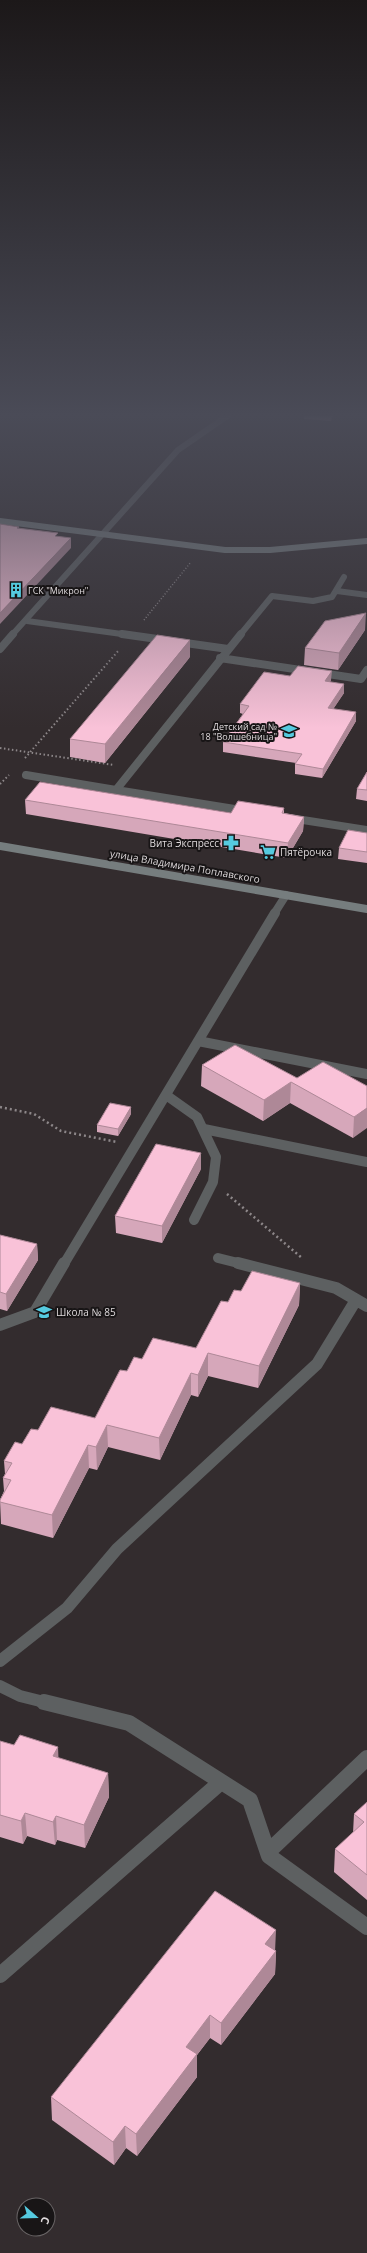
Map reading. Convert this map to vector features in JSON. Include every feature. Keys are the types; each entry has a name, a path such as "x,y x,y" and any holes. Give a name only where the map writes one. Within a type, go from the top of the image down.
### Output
{"main road":[{"path":"0,521 202,547 270,550 367,541"},
{"name":"улица Владимира Поплавского","path":"0,846 367,909"}],"street":[{"path":"0,649 27,621 119,517"},
{"path":"116,790 220,658 272,596 313,601 332,597 337,591 344,577"},
{"path":"337,591 367,595"},
{"path":"27,621 228,649"},
{"path":"220,658 361,679 367,670"},
{"path":"26,775 257,812"},
{"path":"281,816 367,830"},
{"path":"0,1325 35,1312 286,894"},
{"path":"198,1041 367,1074"},
{"path":"166,1094 198,1117 216,1157 213,1182 194,1220"},
{"path":"204,1129 367,1162"},
{"path":"218,1258 336,1288 367,1306"},
{"path":"0,1661 67,1608 117,1550 317,1364 356,1300"},
{"path":"0,1686 20,1696 129,1723 250,1800 270,1856 367,1927"},
{"path":"268,1852 367,1758"},
{"path":"0,1975 221,1782"}],"path":[{"path":"21,763 132,636 202,547"},
{"path":"0,748 134,768"},
{"path":"0,784 10,773"},
{"path":"0,1106 34,1114 61,1130 134,1145"},
{"path":"213,1182 306,1262"}],"building":[{"name":"ГСК \"Микрон\"","path":"0,524 19,527 17,528 58,533 55,536 71,538 0,613"},
{"path":"366,613 339,653 305,648 325,621"},
{"path":"157,635 190,640 105,744 70,739"},
{"path":"298,666 332,671 325,681 344,684 328,708 356,712 323,769 295,764 302,754 223,742 249,706 240,704 264,672 290,676"},
{"path":"367,772 367,790 357,789"},
{"path":"40,782 231,813 238,801 284,808 282,813 304,817 288,843 25,800"},
{"path":"348,830 367,833 367,852 339,848"},
{"path":"235,1045 297,1078 323,1062 367,1086 367,1108 354,1117 291,1082 264,1100 202,1065"},
{"path":"110,1103 131,1107 118,1129 97,1125"},
{"path":"156,1144 201,1153 162,1226 115,1216"},
{"path":"0,1235 37,1244 6,1294 0,1292"},
{"path":"252,1271 300,1283 259,1366 208,1353 198,1375 191,1373 159,1438 107,1425 96,1447 88,1445 52,1515 0,1502 11,1480 3,1478 12,1463 4,1461 15,1442 22,1444 31,1429 38,1430 51,1407 95,1418 120,1370 127,1371 134,1357 142,1359 153,1338 196,1348 221,1301 228,1302 234,1290 241,1291"},
{"path":"20,1735 58,1747 53,1756 108,1773 84,1825 56,1816 53,1822 25,1813 21,1821 0,1815 0,1741 14,1745"},
{"path":"367,1802 367,1875 335,1849 364,1822 354,1814"},
{"path":"215,1891 276,1930 265,1944 276,1951 221,2023 210,2015 186,2047 197,2054 136,2134 125,2126 113,2142 51,2097"}],"place":[{"name":"ГСК \"Микрон\"","path":"16,590"},
{"name":"Детский сад № 18 \"Волшебница\"","path":"289,731"},
{"name":"Вита Экспресс","path":"231,843"},
{"name":"Пятёрочка","path":"268,852"},
{"name":"Школа № 85","path":"44,1312"}]}
